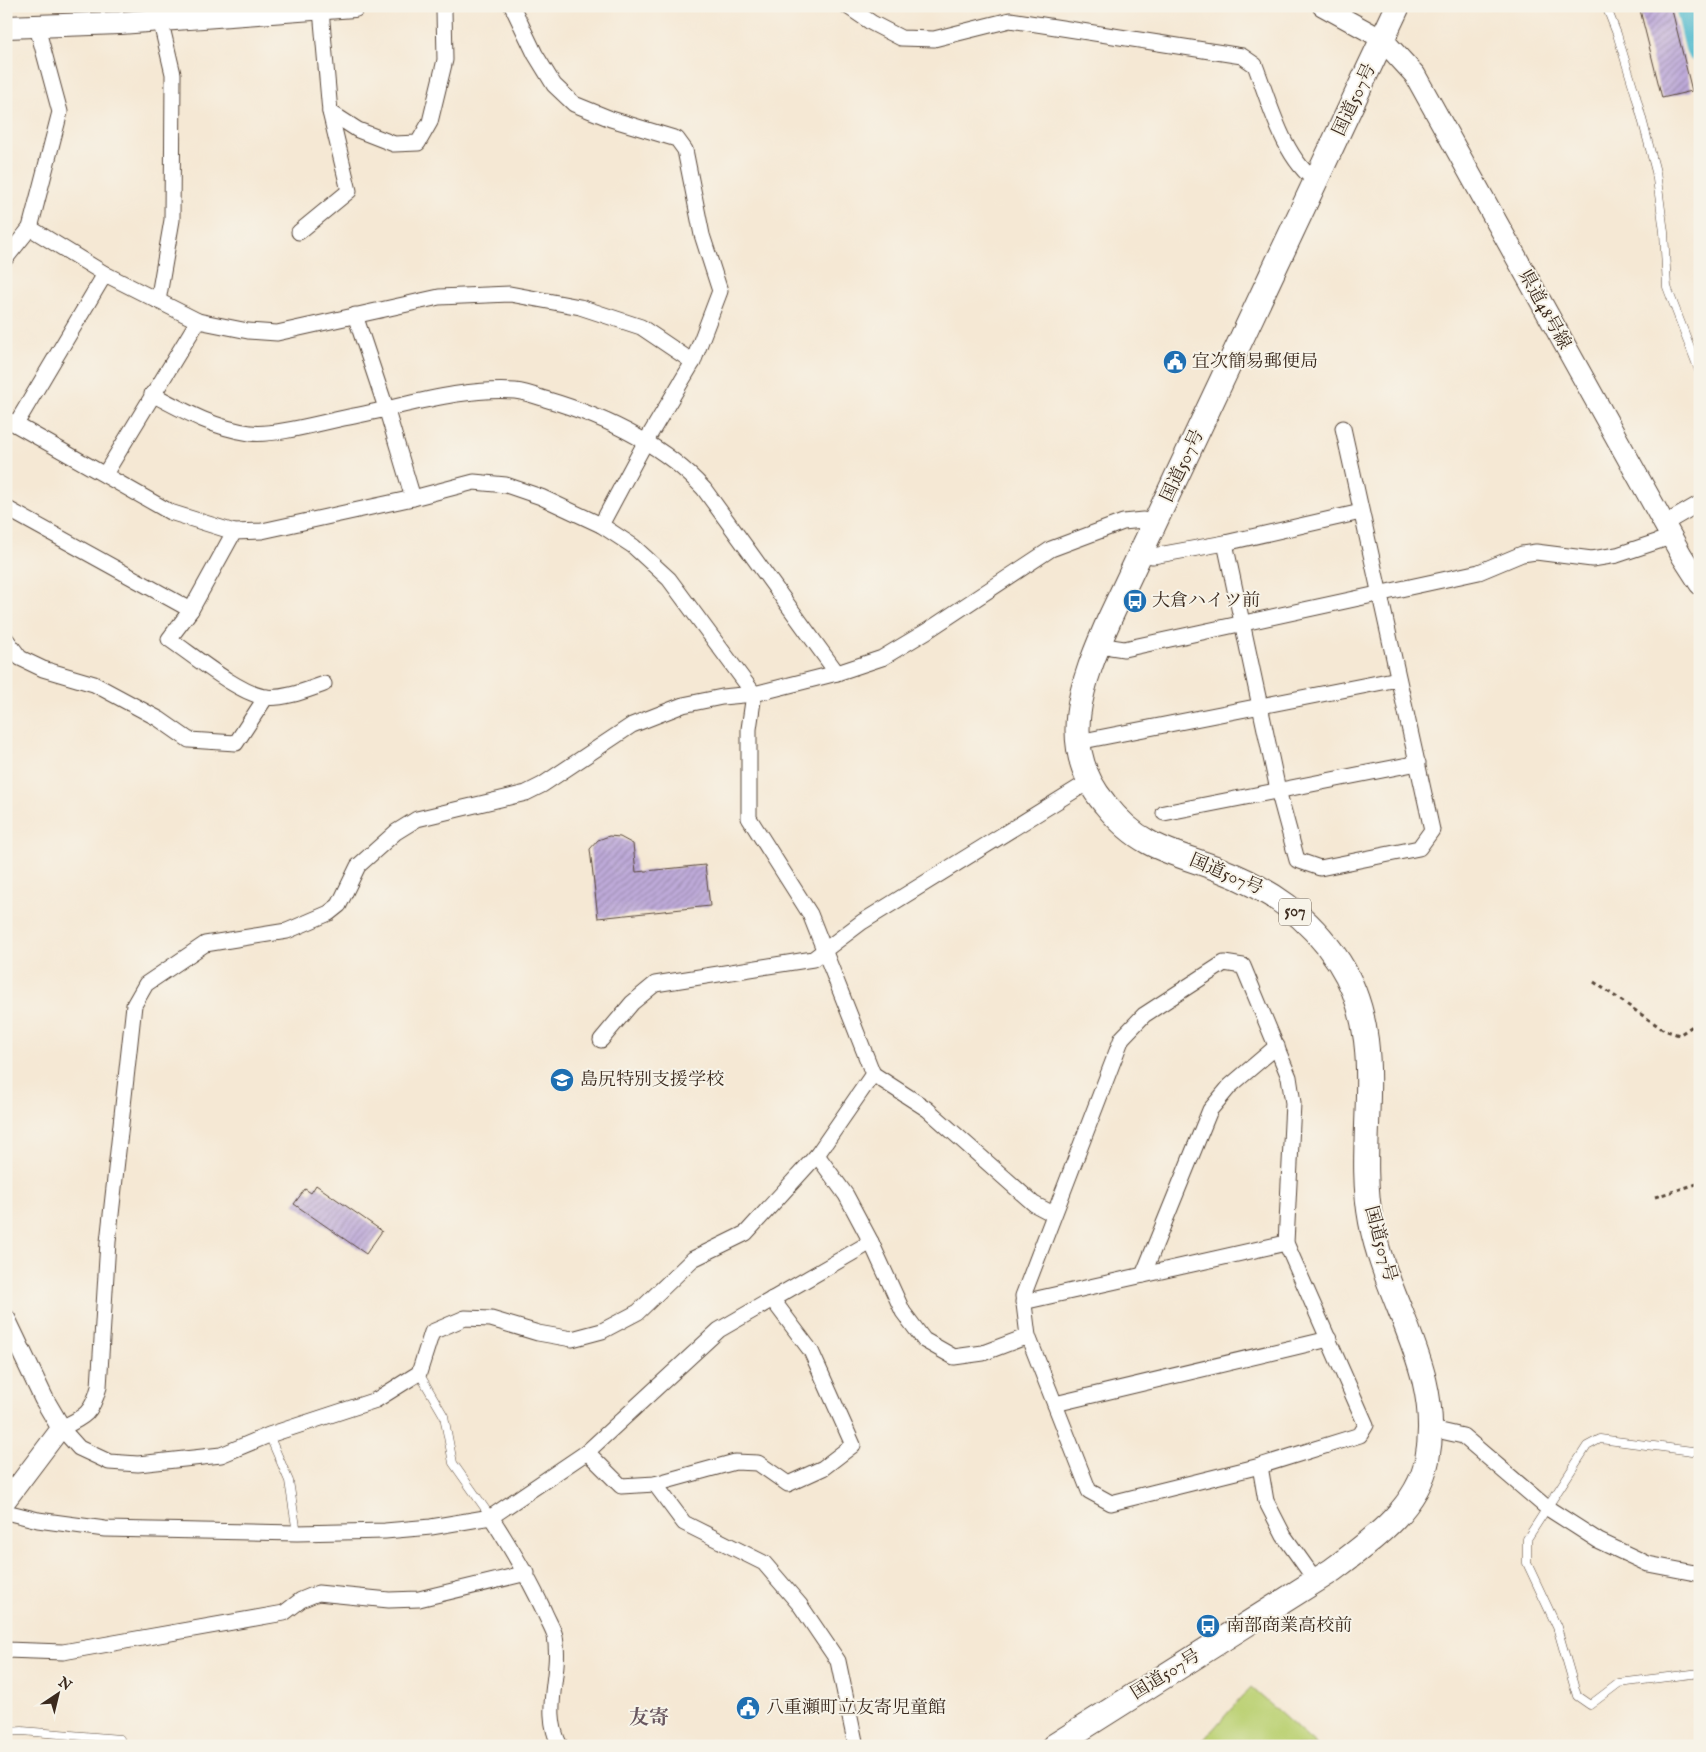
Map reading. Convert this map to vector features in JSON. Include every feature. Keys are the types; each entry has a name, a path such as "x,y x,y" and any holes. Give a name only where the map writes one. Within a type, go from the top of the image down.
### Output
{"highway":[{"name":"国道507号","path":"1054,1746 1316,1581 1372,1538 1410,1500 1424,1473 1432,1429 1430,1403 1422,1366 1394,1295 1371,1223 1366,1156 1368,1049 1359,1006 1342,966 1316,931 1277,898 1255,884 1147,842 1114,816 1088,782 1078,742 1078,706 1086,678 1100,642 1398,6"}],"main road":[{"path":"6,27 37,27 159,13 354,6"},
{"name":"県道48号線","path":"1382,40 1415,75 1667,530 1700,584"}],"street":[{"path":"330,112 358,130 394,144 418,143 430,122 445,60 444,10 442,6"},
{"path":"512,6 535,54 554,85 574,104 610,118 677,139 685,150 702,235 720,291 693,362 646,441 601,525"},
{"path":"847,6 872,23 901,38 934,39 1010,20 1242,56 1255,65 1293,159 1304,173 1317,182"},
{"path":"1322,6 1382,40"},
{"path":"299,232 348,192 330,112 328,8"},
{"path":"158,300 172,220 173,74 159,13"},
{"path":"6,258 30,228 60,112 37,27"},
{"path":"30,228 105,274 198,320 248,331 277,333 439,297 510,294 580,307 641,327 693,362"},
{"path":"105,274 11,421 170,512 234,532 262,532 474,482 506,486 542,497 601,525 633,546 669,579 754,694 749,729 749,818 810,914 873,1074 927,1108 1034,1204 1053,1214"},
{"path":"355,315 387,410 412,498"},
{"path":"105,474 198,320"},
{"path":"152,394 192,416 226,428 253,433 387,410 462,394 517,391 566,405 646,441 686,470 704,489 836,673"},
{"path":"1225,543 1262,707 1278,790 1298,860 1320,868 1419,848 1432,830 1343,428"},
{"path":"1100,642 1111,647 1124,649 1479,572 1522,554 1536,552 1592,558 1617,555 1667,530 1700,504"},
{"path":"6,508 191,610"},
{"path":"1140,554 1153,556 1225,543 1361,512"},
{"path":"6,1501 61,1428 84,1418 95,1404 99,1388 108,1242 134,1004 146,984 205,944 287,932 329,913 339,905 358,866 396,832 416,819 526,793 542,785 632,725 683,705 722,697 754,694 836,673 882,658 927,631 1051,549 1123,522 1143,520 1155,523"},
{"path":"234,532 191,610 169,640 249,693 266,698 302,692 324,684"},
{"path":"6,639 20,658 43,669 94,684 159,719 190,740 236,743 266,698"},
{"path":"1078,742 1398,679"},
{"path":"1164,813 1418,762"},
{"path":"601,1040 632,1003 655,984 813,959 862,922 1088,782"},
{"path":"1224,963 1243,966 1277,1046 1289,1077 1293,1103 1286,1243 1366,1425 1360,1435 1260,1466 1112,1503 1089,1491 1028,1336 1023,1296 1122,1038 1144,1015 1224,963"},
{"path":"1143,1275 1210,1110 1230,1086 1277,1046"},
{"path":"6,1319 44,1399 61,1428 79,1448 109,1462 138,1464 221,1455 269,1436 376,1400 419,1373 432,1332 465,1318 491,1318 538,1333 572,1339 602,1331 638,1312 693,1259 746,1233 817,1155 873,1074"},
{"path":"817,1155 846,1195 871,1242 902,1312 924,1340 954,1357 983,1353 1028,1336"},
{"path":"6,1512 38,1520 105,1528 297,1533 394,1530 491,1517 588,1452 719,1330 871,1242"},
{"path":"1023,1302 1286,1243"},
{"path":"588,1452 621,1486 655,1484 735,1462 758,1463 788,1484 823,1468 853,1445 811,1351 772,1299"},
{"path":"1055,1404 1329,1339"},
{"path":"1432,1429 1463,1436 1546,1507 1599,1541 1648,1564 1700,1574"},
{"path":"1260,1466 1266,1501 1284,1536 1316,1581"},
{"path":"655,1484 684,1523 764,1562 789,1590 838,1661 856,1746"},
{"path":"491,1517 527,1573 554,1635 556,1667 550,1717 554,1734 560,1746"},
{"path":"6,1650 63,1652 284,1613 301,1600 318,1593 389,1600 419,1599 527,1573"}],"lane":[{"path":"1606,6 1631,78 1656,172 1664,232 1667,287 1700,373"},
{"path":"419,1373 444,1416 453,1463 491,1517"},
{"path":"269,1436 288,1481 297,1533"},
{"path":"1700,1452 1600,1439 1587,1446 1527,1539 1527,1563 1556,1627 1577,1696 1590,1705 1619,1683 1700,1673"},
{"path":"6,1732 22,1730 120,1739"}],"path":[{"path":"1594,982 1664,1030 1679,1035 1700,1022"},
{"path":"1655,1197 1700,1183"}],"green space":[{"path":"1251,1687 1317,1746 1198,1746"}],"building":[{"path":"1639,6 1671,6 1692,91 1662,98"},
{"path":"609,836 620,837 633,844 636,872 705,865 710,906 598,918 590,849 598,840"},
{"path":"316,1185 382,1231 366,1254 294,1204 305,1189 311,1193"}],"waterway":[{"path":"1690,6 1700,48"}],"place":[{"name":"宜次簡易郵便局","path":"1175,362"},
{"name":"大倉ハイツ前","path":"1135,601"},
{"name":"島尻特別支援学校","path":"562,1080"},
{"name":"南部商業高校前","path":"1208,1626"},
{"name":"八重瀬町立友寄児童館","path":"748,1708"}],"district":[{"name":"友寄","path":"649,1718"}]}
